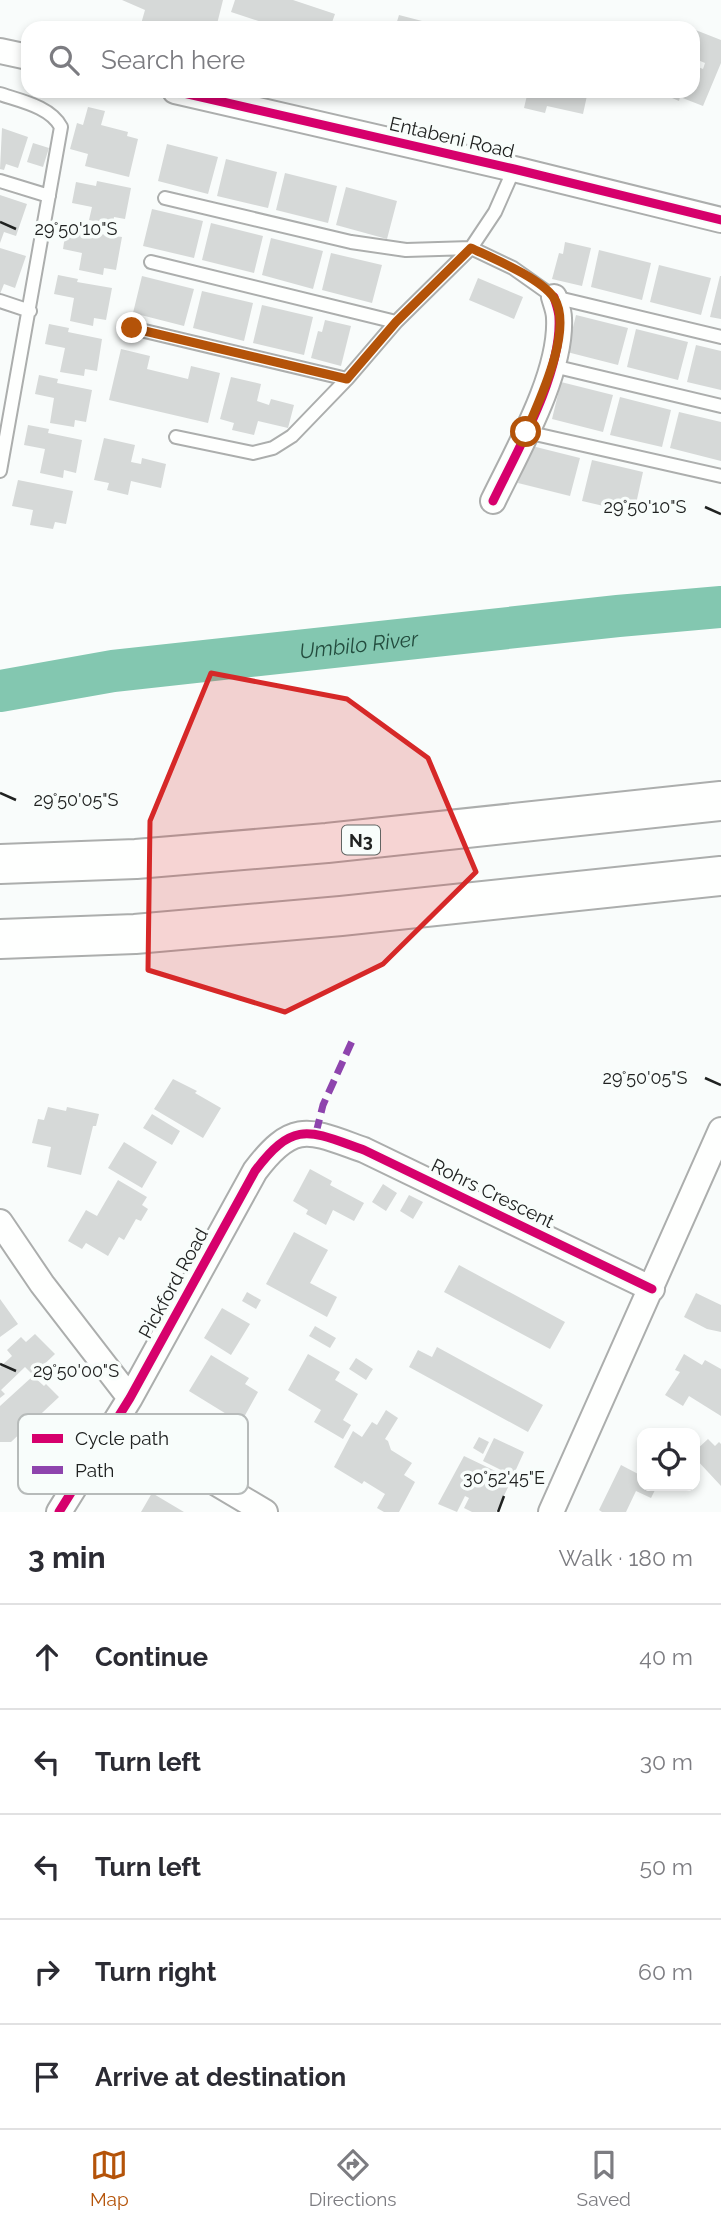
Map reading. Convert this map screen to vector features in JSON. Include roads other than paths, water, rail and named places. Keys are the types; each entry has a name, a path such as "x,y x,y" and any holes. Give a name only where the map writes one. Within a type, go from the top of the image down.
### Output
{"highway":[{"name":"N3","path":"0,864 136,859 327,843 721,800"},
{"path":"0,939 135,934 341,916 721,876"}],"street":[{"path":"0,51 21,56"},
{"name":"Entabeni Road","path":"205,98 721,220"},
{"path":"493,501 526,432 553,366 559,316 554,297"},
{"path":"551,1512 721,1130"},
{"name":"Rohrs Crescent","path":"316,1133 364,1150 652,1289"},
{"name":"Pickford Road","path":"120,1414 255,1171 271,1149 292,1135 316,1133"},
{"path":"0,1222 42,1284 130,1398"},
{"name":"Pickford Road","path":"59,1512 70,1494"},
{"path":"235,1494 265,1512"}],"lane":[{"path":"0,93 44,110 56,117 61,127 30,312 4,424 0,471"},
{"path":"176,437 253,453 273,448 292,436 347,379 396,322 471,248 495,212 514,169"},
{"path":"0,181 48,196"},
{"path":"165,198 351,242 406,250 471,248 513,268 554,297 721,338"},
{"path":"151,262 396,322"},
{"path":"0,302 30,312"},
{"path":"132,328 347,379"},
{"path":"553,366 721,406"},
{"path":"526,432 721,476"}],"waterway":[{"name":"Umbilo River","path":"0,691 113,671 721,607"}]}
